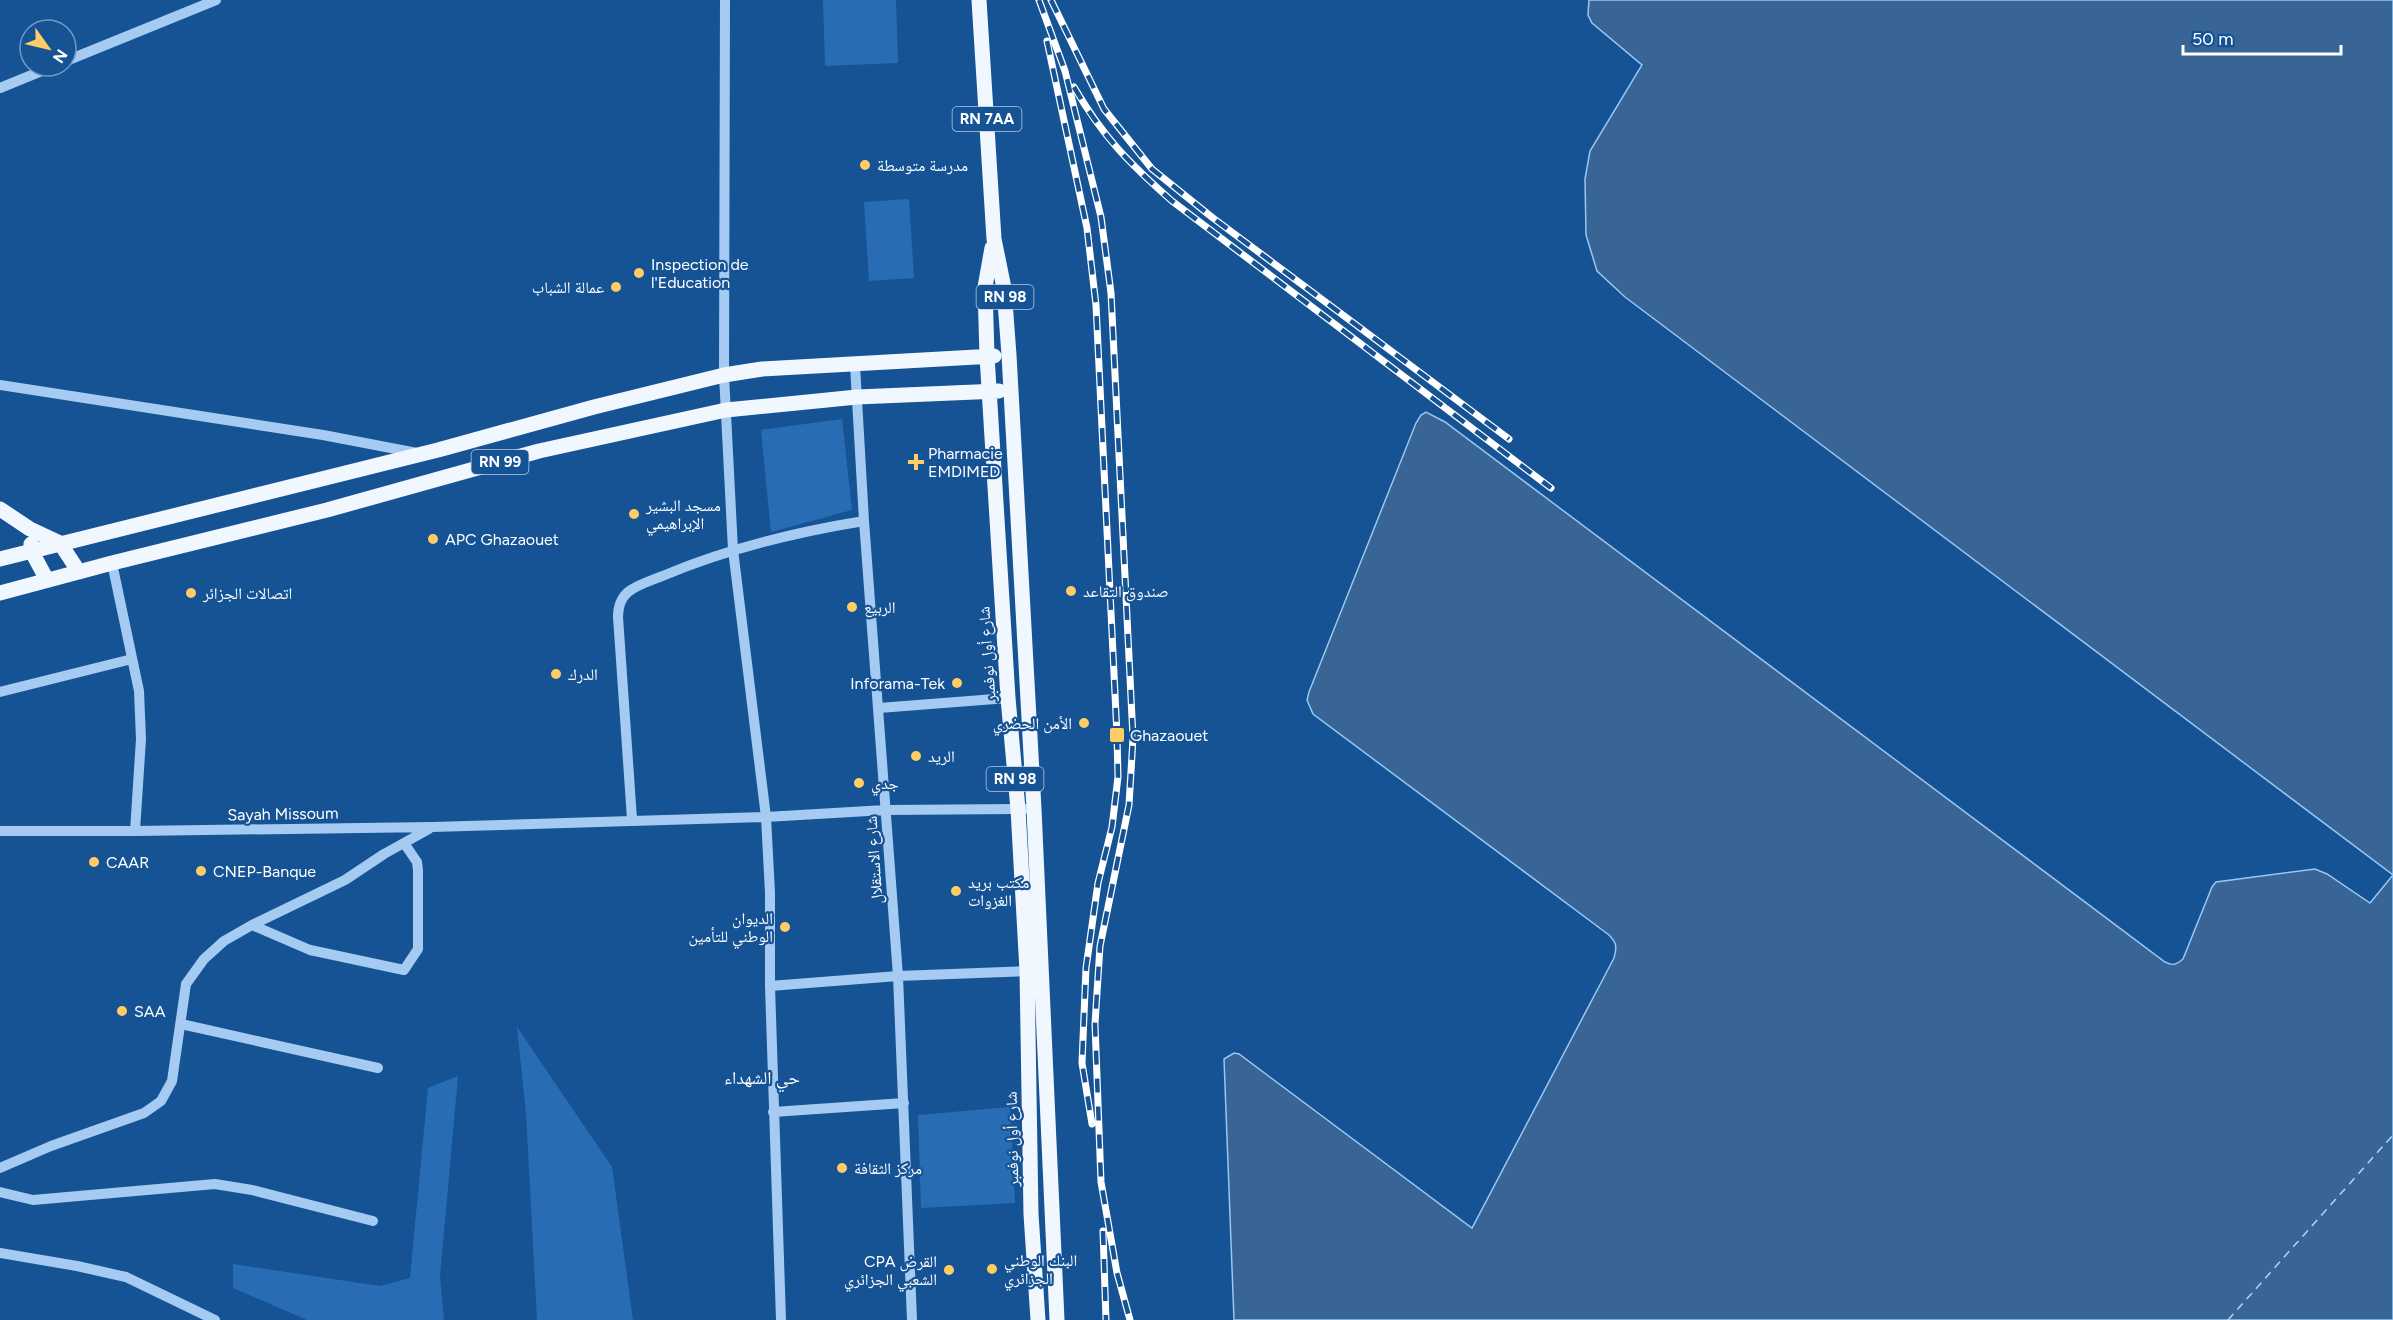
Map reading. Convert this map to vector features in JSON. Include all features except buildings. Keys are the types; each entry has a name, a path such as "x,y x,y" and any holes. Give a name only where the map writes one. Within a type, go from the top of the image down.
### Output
{"main road":[{"name":"RN 7AA","path":"979,0 994,239"},
{"name":"RN 98","path":"994,239 1004,288 1011,391"},
{"name":"شارع أول نوفمبر","path":"994,239 985,287 988,392 1008,698 1034,971 1058,1320"},
{"name":"RN 99","path":"0,559 724,375 762,369 1009,355"},
{"name":"RN 99","path":"0,593 112,562 327,510 539,451 726,410 857,397 1011,391"},
{"name":"شارع أول نوفمبر","path":"1011,391 1034,809 1031,1214 1038,1320"},
{"path":"0,509 30,529 60,543 79,572"},
{"path":"30,529 32,552 47,580"}],"street":[{"path":"78,56 216,0"},
{"path":"725,0 724,375 733,550 766,817 781,1320"},
{"path":"0,88 25,78"},
{"name":"شارع الاستقلال","path":"855,365 864,521 898,976 912,1320"},
{"path":"0,385 323,435 420,453"},
{"path":"632,819 618,617 620,603 624,596 634,587 733,550 820,528 864,521"},
{"path":"112,562 139,691 141,739 135,831"},
{"path":"0,692 132,659"},
{"path":"879,708 1008,698"},
{"name":"Sayah Missoum","path":"0,831 432,827 632,819 766,817 885,810 1034,809"},
{"path":"0,1168 51,1146 144,1113 162,1101 172,1081 186,984 204,959 224,941 345,880 432,827"},
{"path":"252,925 310,950 404,970 418,949 418,870 417,862 404,843"},
{"path":"770,986 898,976 1034,971"},
{"path":"181,1024 378,1068"},
{"path":"773,1112 904,1103"},
{"path":"0,1192 33,1200 215,1184 252,1190 373,1221"},
{"path":"0,1253 126,1277 215,1320"}],"shaded area":[{"path":"823,0 896,0 898,63 825,66"},
{"path":"1589,0 2393,0 2393,875 1625,297 1597,271 1586,235 1585,179 1590,151 1642,65 1592,23 1588,15"},
{"path":"909,199 914,278 869,281 864,202"},
{"path":"1426,412 1445,422 2165,962 2174,964 2183,959 2216,882 2315,869 2327,874 2370,903 2393,875 2393,1320 1234,1320 1224,1059 1234,1053 1239,1054 1472,1228 1615,954 1615,943 1609,935 1313,714 1307,700 1416,423"},
{"path":"842,419 852,510 771,532 761,430"},
{"path":"517,1027 612,1167 633,1320 537,1320 526,1113"},
{"path":"458,1076 440,1276 444,1320 307,1320 233,1288 233,1264 380,1286 410,1278 428,1088"},
{"path":"1010,1107 1015,1203 921,1208 918,1115"}],"ferry route":[{"path":"2228,1320 2393,1135"}],"railway":[{"path":"1039,0 1065,71 1101,217 1111,293 1133,738 1129,805 1100,946 1095,1024 1101,1182 1117,1273 1130,1320"},
{"path":"1051,0 1104,109 1152,169 1213,218 1509,439"},
{"path":"1047,41 1087,228 1096,305 1117,735 1118,777 1112,827 1098,883 1086,968 1082,1063 1092,1124"},
{"path":"1074,87 1106,135 1172,201 1551,488"},
{"path":"1103,1231 1106,1320"}],"place":[{"name":"مدرسة متوسطة","path":"865,165"},
{"name":"Inspection de l'Education","path":"639,273"},
{"name":"عمالة الشباب","path":"616,287"},
{"name":"Pharmacie EMDIMED","path":"916,462"},
{"name":"مسجد البشير الإبراهيمي","path":"634,514"},
{"name":"APC Ghazaouet","path":"433,539"},
{"name":"صندوق التقاعد","path":"1071,591"},
{"name":"اتصالات الجزائر","path":"191,593"},
{"name":"الربيع","path":"852,607"},
{"name":"الدرك","path":"556,674"},
{"name":"Inforama-Tek","path":"957,683"},
{"name":"الأمن الحضري","path":"1084,723"},
{"name":"Ghazaouet","path":"1117,735"},
{"name":"الريد","path":"916,756"},
{"name":"جدي","path":"859,783"},
{"name":"CAAR","path":"94,862"},
{"name":"CNEP-Banque","path":"201,871"},
{"name":"مكتب بريد الغزوات","path":"956,891"},
{"name":"الديوان الوطني للتأمين","path":"785,927"},
{"name":"SAA","path":"122,1011"},
{"name":"مركز الثقافة","path":"842,1168"},
{"name":"البنك الوطني الجزائري","path":"992,1269"},
{"name":"CPA القرض الشعبي الجزائري","path":"949,1270"}],"district":[{"name":"حي الشهداء","path":"762,1078"}]}
